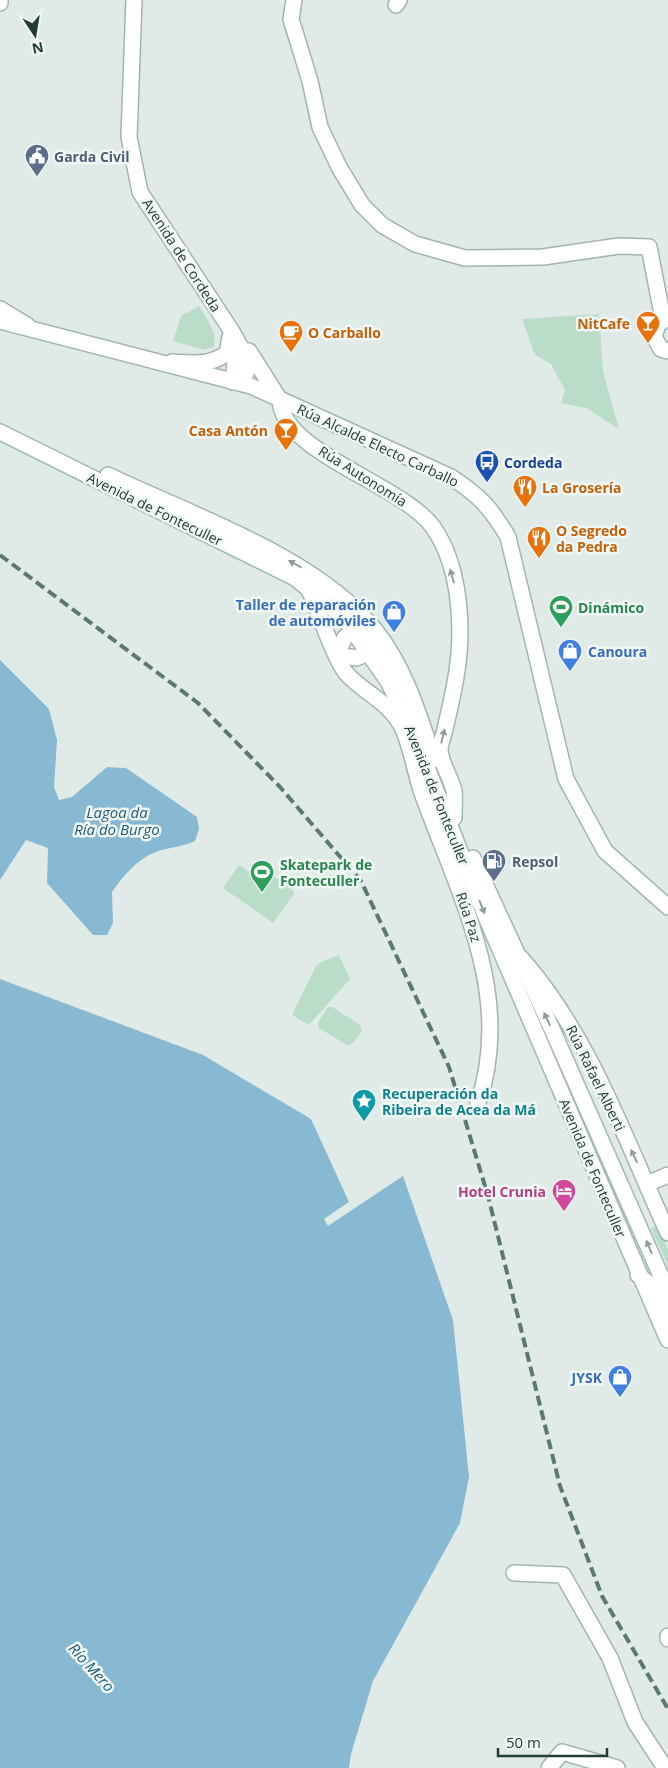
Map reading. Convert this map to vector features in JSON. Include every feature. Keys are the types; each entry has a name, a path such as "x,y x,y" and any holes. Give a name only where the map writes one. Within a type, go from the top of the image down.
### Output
{"street":[{"name":"Avenida de Cordeda","path":"134,0 130,137 140,192 231,330 260,367 280,400"},
{"path":"294,0 291,19 306,66 320,127 339,167 362,205 382,224 415,244 465,258 543,257 619,246 649,247 666,318 658,324 654,337 657,344 668,352"},
{"path":"0,309 36,331"},
{"name":"Rúa Alcalde Electo Carballo","path":"0,320 251,386 451,477 476,493 494,513 508,537 566,779 605,851 668,907"},
{"name":"Avenida de Cordeda","path":"231,330 236,352 233,382"},
{"path":"155,362 202,364 216,362 228,353 231,330"},
{"name":"Rúa Autonomía","path":"280,400 281,411 293,430 335,461 406,501 432,526 444,547 458,597 461,630 456,676 440,748 446,772 454,790 454,818"},
{"name":"Avenida de Fonteculler","path":"0,420 110,476 301,567 340,596 375,630 397,665 415,703 454,818 561,1050 668,1292"},
{"name":"Avenida de Fonteculler","path":"0,432 295,578 344,618 357,633 368,653 389,683 420,750 486,917 638,1275 668,1340"},
{"path":"325,584 336,603 359,625 357,633"},
{"name":"Rúa Paz","path":"309,590 346,672 380,699 401,725 422,794 459,885 479,947 490,1008 487,1077 478,1103"},
{"path":"368,653 356,658 337,655 345,637 366,632 415,703"},
{"name":"Rúa Rafael Alberti","path":"517,954 546,986 583,1046 668,1233"},
{"path":"583,1046 561,1050 563,1071 582,1125 598,1181"},
{"path":"647,1184 668,1175"},
{"path":"638,1275 655,1288 668,1315"},
{"path":"514,1574 563,1575 610,1658 635,1722 665,1768"},
{"path":"549,1768 562,1752 617,1768"}],"green space":[{"path":"199,306 211,325 215,341 214,347 204,350 173,341 181,316"},
{"path":"599,314 603,372 619,429 586,408 561,403 565,390 551,364 535,355 522,319"},
{"name":"Skatepark de Fonteculler","path":"256,864 294,891 294,894 273,923 223,888 239,865 250,873"},
{"path":"339,955 350,979 309,1025 292,1015 317,964"},
{"path":"328,1007 332,1007 360,1025 362,1031 352,1044 347,1045 319,1028 318,1023"},
{"path":"657,1226 668,1250 668,1266 651,1228"}],"water":[{"name":"Lagoa da Ría do Burgo","path":"0,660 49,709 57,740 54,787 59,800 72,797 107,767 126,768 197,817 199,829 195,841 149,855 131,869 116,886 112,892 113,923 107,935 93,935 47,883 48,848 26,840 0,880"},
{"name":"Río Mero","path":"0,979 203,1055 311,1119 349,1202 324,1219 328,1226 403,1176 453,1320 469,1477 460,1523 373,1681 351,1754 349,1768 0,1768"}],"railway":[{"path":"0,555 198,703 280,787 361,881 449,1067 488,1196 560,1486 602,1596 668,1709"}],"place":[{"name":"Garda Civil","path":"37,177"},
{"name":"NitCafe","path":"648,344"},
{"name":"O Carballo","path":"291,353"},
{"name":"Casa Antón","path":"286,451"},
{"name":"Cordeda","path":"487,483"},
{"name":"La Grosería","path":"525,508"},
{"name":"O Segredo da Pedra","path":"539,559"},
{"name":"Dinámico","path":"561,628"},
{"name":"Taller de reparación de automóviles","path":"394,633"},
{"name":"Canoura","path":"570,672"},
{"name":"Repsol","path":"494,882"},
{"name":"Skatepark de Fonteculler","path":"262,893"},
{"name":"Recuperación da Ribeira de Acea da Má","path":"364,1122"},
{"name":"Hotel Crunia","path":"564,1212"},
{"name":"JYSK","path":"620,1398"}]}
